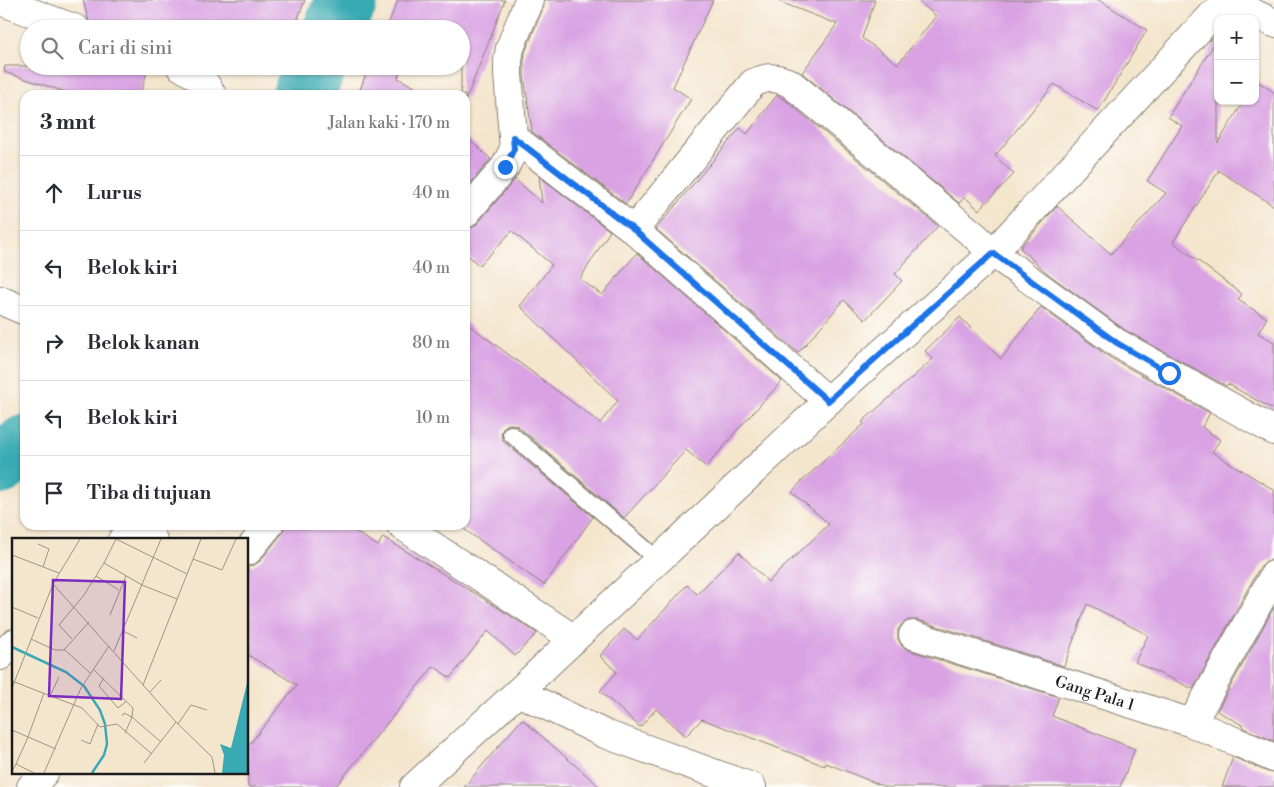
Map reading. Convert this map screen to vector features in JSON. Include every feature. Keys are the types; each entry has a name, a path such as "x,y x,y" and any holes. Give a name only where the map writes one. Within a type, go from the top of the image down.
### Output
{"main road":[{"path":"470,208 505,167 514,149 508,60 510,48 529,0"},
{"path":"414,787 828,401 993,253 1226,0 1274,23"},
{"path":"3,5 49,20"},
{"path":"195,75 203,80 209,90"},
{"path":"634,230 753,83 764,78 779,78 790,83 993,253 1117,343 1274,431"},
{"path":"513,137 634,230 828,401"},
{"path":"0,300 20,309"},
{"path":"249,550 265,530"},
{"path":"409,530 574,639"},
{"path":"124,538 136,532 145,532 151,538"},
{"path":"1192,722 1274,575"},
{"name":"Gang Pala 1","path":"913,635 1192,722 1274,758"},
{"path":"0,656 12,645"},
{"path":"518,692 605,734 742,785"},
{"path":"31,787 43,774"}],"lane":[{"path":"510,434 658,560"}],"building":[{"path":"83,0 305,0 297,20 89,20"},
{"path":"398,0 505,0 470,90 461,90 461,75 470,75 470,20 390,20"},
{"path":"544,0 713,0 673,87 691,99 626,204 532,132 524,76 524,61 525,52 544,6"},
{"path":"780,0 875,0 862,38 898,64 936,16 917,0 1099,0 1147,30 1098,111 1054,84 995,156 1014,174 979,210 965,197 959,203 802,73 837,24 780,2"},
{"path":"1214,44 1214,105 1218,105 1218,143 1242,105 1259,105 1259,82 1274,92 1274,206 1218,170 1173,242 1242,294 1238,300 1267,318 1258,333 1274,342 1274,410 1228,384 1226,386 1125,330 1047,273 1020,248 1057,206 1111,254 1166,193 1147,181 1182,126 1168,117"},
{"path":"5,66 20,66 20,75 146,75 142,90 60,90 4,72"},
{"path":"366,75 399,75 398,78 420,90 360,90"},
{"path":"777,95 938,226 895,274 902,281 865,320 844,300 798,353 656,229 740,128 747,134"},
{"path":"470,140 491,159 470,184"},
{"path":"539,176 610,231 580,279 602,295 637,253 782,381 706,467 686,450 624,518 518,426 508,424 504,427 501,433 504,442 593,517 544,585 465,530 470,530 470,326 600,423 618,401 520,306 552,265 512,231 479,266 470,257 470,228 477,224 515,179 542,203"},
{"path":"1041,307 1109,357 1210,413 1202,427 1220,440 1212,452 1274,490 1274,559 1266,561 1260,567 1193,689 1135,662 1148,635 1087,604 1064,666 918,620 909,620 902,624 898,630 898,639 902,646 908,650 1059,697 1052,716 1135,749 1120,787 885,787 826,763 825,766 702,719 686,736 656,709 640,727 600,691 617,672 600,656 624,629 637,640 687,585 697,594 739,552 768,582 829,524 792,492 864,424 862,422 933,359 925,351 960,317 1001,359"},
{"path":"283,530 353,530 378,546 383,537 537,633 515,656 488,631 450,678 434,666 335,787 248,787 249,745 297,685 249,656 249,566 260,561"},
{"path":"1274,607 1274,741 1243,728 1244,726 1217,711"},
{"path":"522,719 600,787 464,787"},
{"path":"1233,757 1274,773 1274,787 1222,787"}],"waterway":[{"path":"338,20 347,0"},
{"path":"305,90 312,75"},
{"path":"0,464 20,450"}],"route":[{"path":"505,167 514,149 513,137 634,230 828,401 993,253 1117,343 1169,373"}]}
